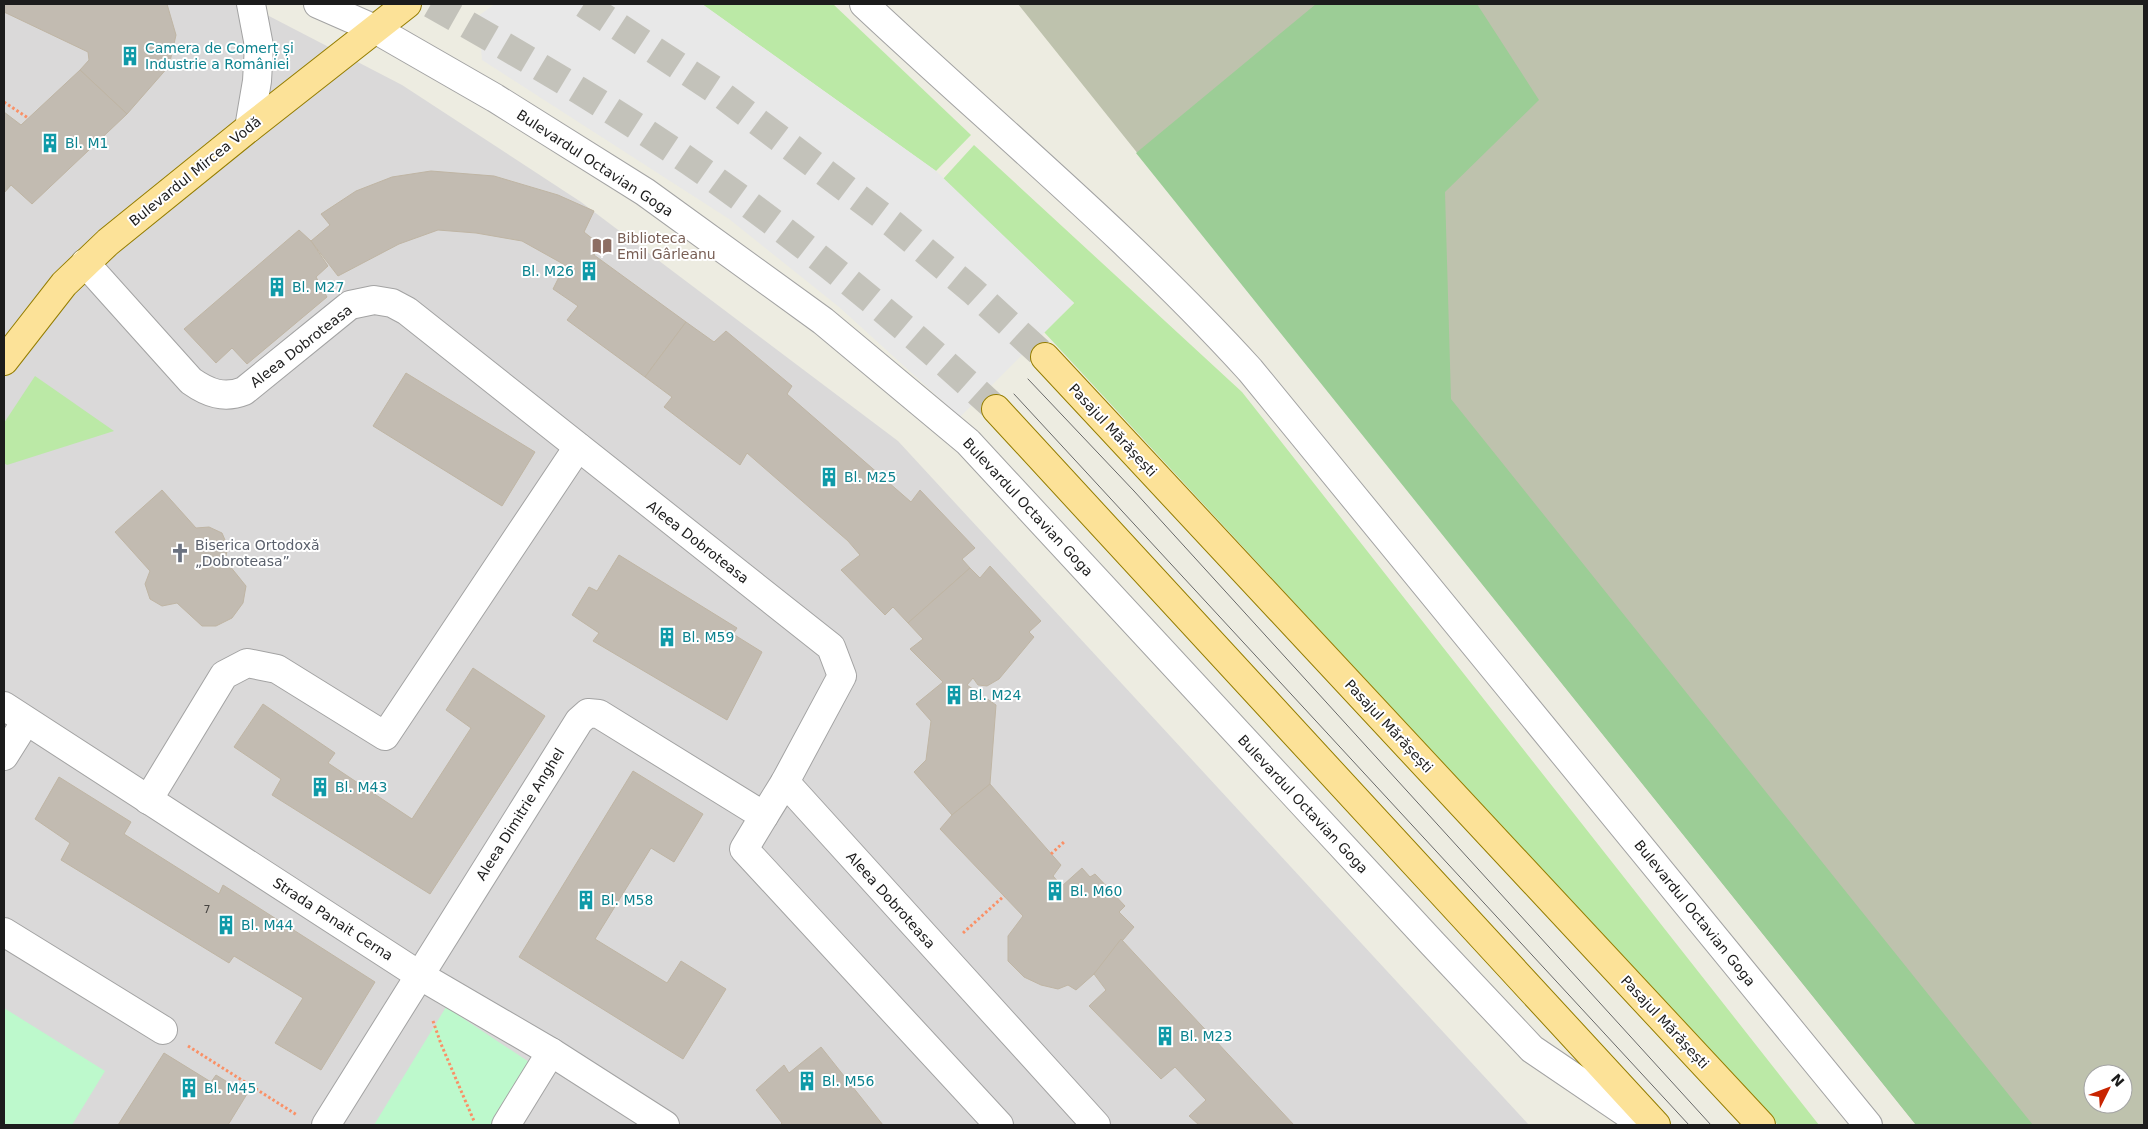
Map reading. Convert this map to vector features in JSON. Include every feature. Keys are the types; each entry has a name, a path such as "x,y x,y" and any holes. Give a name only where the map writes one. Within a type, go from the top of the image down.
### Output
{"main road":[{"name":"Bulevardul Mircea Vodă","path":"4,361 42,310 85,263 132,220 407,4"},
{"name":"Pasajul Mărășești","path":"1045,357 1760,1125"},
{"path":"996,409 1656,1125"}],"street":[{"path":"248,128 257,81 259,46 251,4"},
{"name":"Bulevardul Octavian Goga","path":"318,4 375,29 495,98 644,192 823,321 968,442 1433,944 1532,1048 1644,1125"},
{"name":"Bulevardul Octavian Goga","path":"864,4 1132,249 1200,315 1244,363 1868,1125"},
{"name":"Aleea Dobroteasa","path":"85,263 191,381 214,394 234,394 244,391 350,305 362,301 392,303 407,311 831,647 842,676 785,782 1096,1125"},
{"path":"148,800 224,675 248,663 277,669 384,736 578,447"},
{"name":"Aleea Dimitrie Anghel","path":"316,1123 419,975 579,720 588,713 599,714 764,816"},
{"path":"4,756 15,714"},
{"name":"Strada Panait Cerna","path":"15,714 419,975 551,1052 665,1125"},
{"path":"785,782 744,849 999,1125"},
{"path":"4,932 162,1030"},
{"path":"506,1125 551,1052"}],"path":[{"path":"4,102 28,118"},
{"path":"1051,854 1064,842"},
{"path":"940,954 1004,896"},
{"path":"419,975 441,1044 476,1125"},
{"path":"162,1030 316,1123"}],"shaded area":[{"path":"4,4 246,4 402,85 581,202 898,441 1529,1125 4,1125"},
{"path":"495,4 702,4 936,171 1074,303 960,417 839,307 729,219 482,60 478,16"},
{"path":"1018,4 2144,4 2144,1125 1916,1125"}],"green space":[{"path":"702,4 833,4 971,135 936,171"},
{"path":"1316,4 1477,4 1539,100 1445,192 1451,399 2033,1125 1916,1125 1136,153"},
{"path":"974,145 1242,392 1819,1125 1778,1125 1044,332 1074,303 943,179"},
{"path":"35,376 114,431 7,465 4,463 4,423"},
{"path":"446,1007 535,1066 497,1125 374,1125"},
{"path":"4,1008 105,1071 72,1125 4,1125"}],"building":[{"name":"Camera de Comerț și Industrie a României","path":"4,4 167,4 176,35 169,66 127,114 80,70 89,60 88,52 4,12"},
{"name":"Bl. M1","path":"80,70 127,114 32,204 11,185 4,193 4,112 21,125"},
{"name":"Bl. M26","path":"431,171 494,176 558,195 594,211 584,232 599,244 594,255 686,322 645,377 567,320 578,306 553,289 565,265 522,241 476,233 438,230 399,244 338,276 311,241 330,225 321,214 356,191 392,177"},
{"name":"Bl. M27","path":"299,230 311,241 328,266 316,277 327,297 247,364 232,348 216,363 184,329"},
{"name":"Bl. M25","path":"686,322 714,342 726,331 792,386 787,394 911,502 920,490 975,548 962,559 970,568 908,623 893,607 885,615 841,570 860,555 848,541 747,453 740,465 664,407 672,397 645,377"},
{"path":"406,373 535,452 502,506 373,426"},
{"name":"Biserica Ortodoxă „Dobroteasa”","path":"162,490 196,528 209,527 222,533 228,547 225,560 246,586 243,603 232,618 216,626 202,626 177,603 162,606 150,599 145,584 150,571 115,532"},
{"name":"Bl. M59","path":"619,555 737,628 733,634 762,652 727,720 593,641 599,633 572,615 589,587 597,591"},
{"name":"Bl. M24","path":"990,566 1041,621 1029,632 1034,637 999,679 987,686 978,685 973,678 967,685 996,705 990,784 952,815 914,772 926,760 931,721 916,704 943,682 910,649 923,639 908,623 970,568 980,578"},
{"name":"Bl. M43","path":"473,668 545,716 430,894 272,795 281,779 234,747 263,704 335,753 328,763 412,819 471,728 446,710"},
{"name":"Bl. M58","path":"633,771 703,814 674,862 651,848 595,939 667,983 681,961 726,989 683,1059 519,957"},
{"name":"Bl. M44","path":"59,777 131,822 124,834 219,894 223,885 375,982 321,1070 275,1043 303,998 234,956 229,963 61,860 70,843 35,819"},
{"name":"Bl. M60","path":"990,784 1061,865 1053,876 1062,886 1082,868 1090,877 1095,874 1125,906 1119,912 1134,927 1094,974 1076,990 1068,985 1058,989 1041,985 1024,977 1008,961 1008,936 1023,916 940,829 952,815"},
{"name":"Bl. M23","path":"1121,939 1294,1125 1199,1125 1189,1116 1206,1100 1175,1067 1161,1079 1089,1006 1106,990 1094,974"},
{"name":"Bl. M56","path":"821,1047 883,1125 780,1125 782,1123 756,1090 784,1065 789,1073"},
{"name":"Bl. M45","path":"164,1053 211,1082 216,1075 247,1094 228,1125 118,1125"}],"tunnel":[{"path":"431,4 595,100 730,190 847,280 996,409"},
{"path":"584,4 718,92 893,224 973,291 1045,357"}],"tram line":[{"path":"1028,379 1134,491 1711,1125"},
{"path":"1014,394 1689,1125"}],"place":[{"name":"Camera de Comerț și Industrie a României","path":"130,56"},
{"name":"Bl. M1","path":"50,143"},
{"name":"Biblioteca Emil Gârleanu","path":"602,246"},
{"name":"Bl. M26","path":"589,271"},
{"name":"Bl. M27","path":"277,287"},
{"name":"Bl. M25","path":"829,477"},
{"name":"Biserica Ortodoxă „Dobroteasa”","path":"180,553"},
{"name":"Bl. M59","path":"667,637"},
{"name":"Bl. M24","path":"954,695"},
{"name":"Bl. M43","path":"320,787"},
{"name":"Bl. M60","path":"1055,891"},
{"name":"Bl. M58","path":"586,900"},
{"name":"Bl. M44","path":"226,925"},
{"name":"Bl. M23","path":"1165,1036"},
{"name":"Bl. M56","path":"807,1081"},
{"name":"Bl. M45","path":"189,1088"}]}
